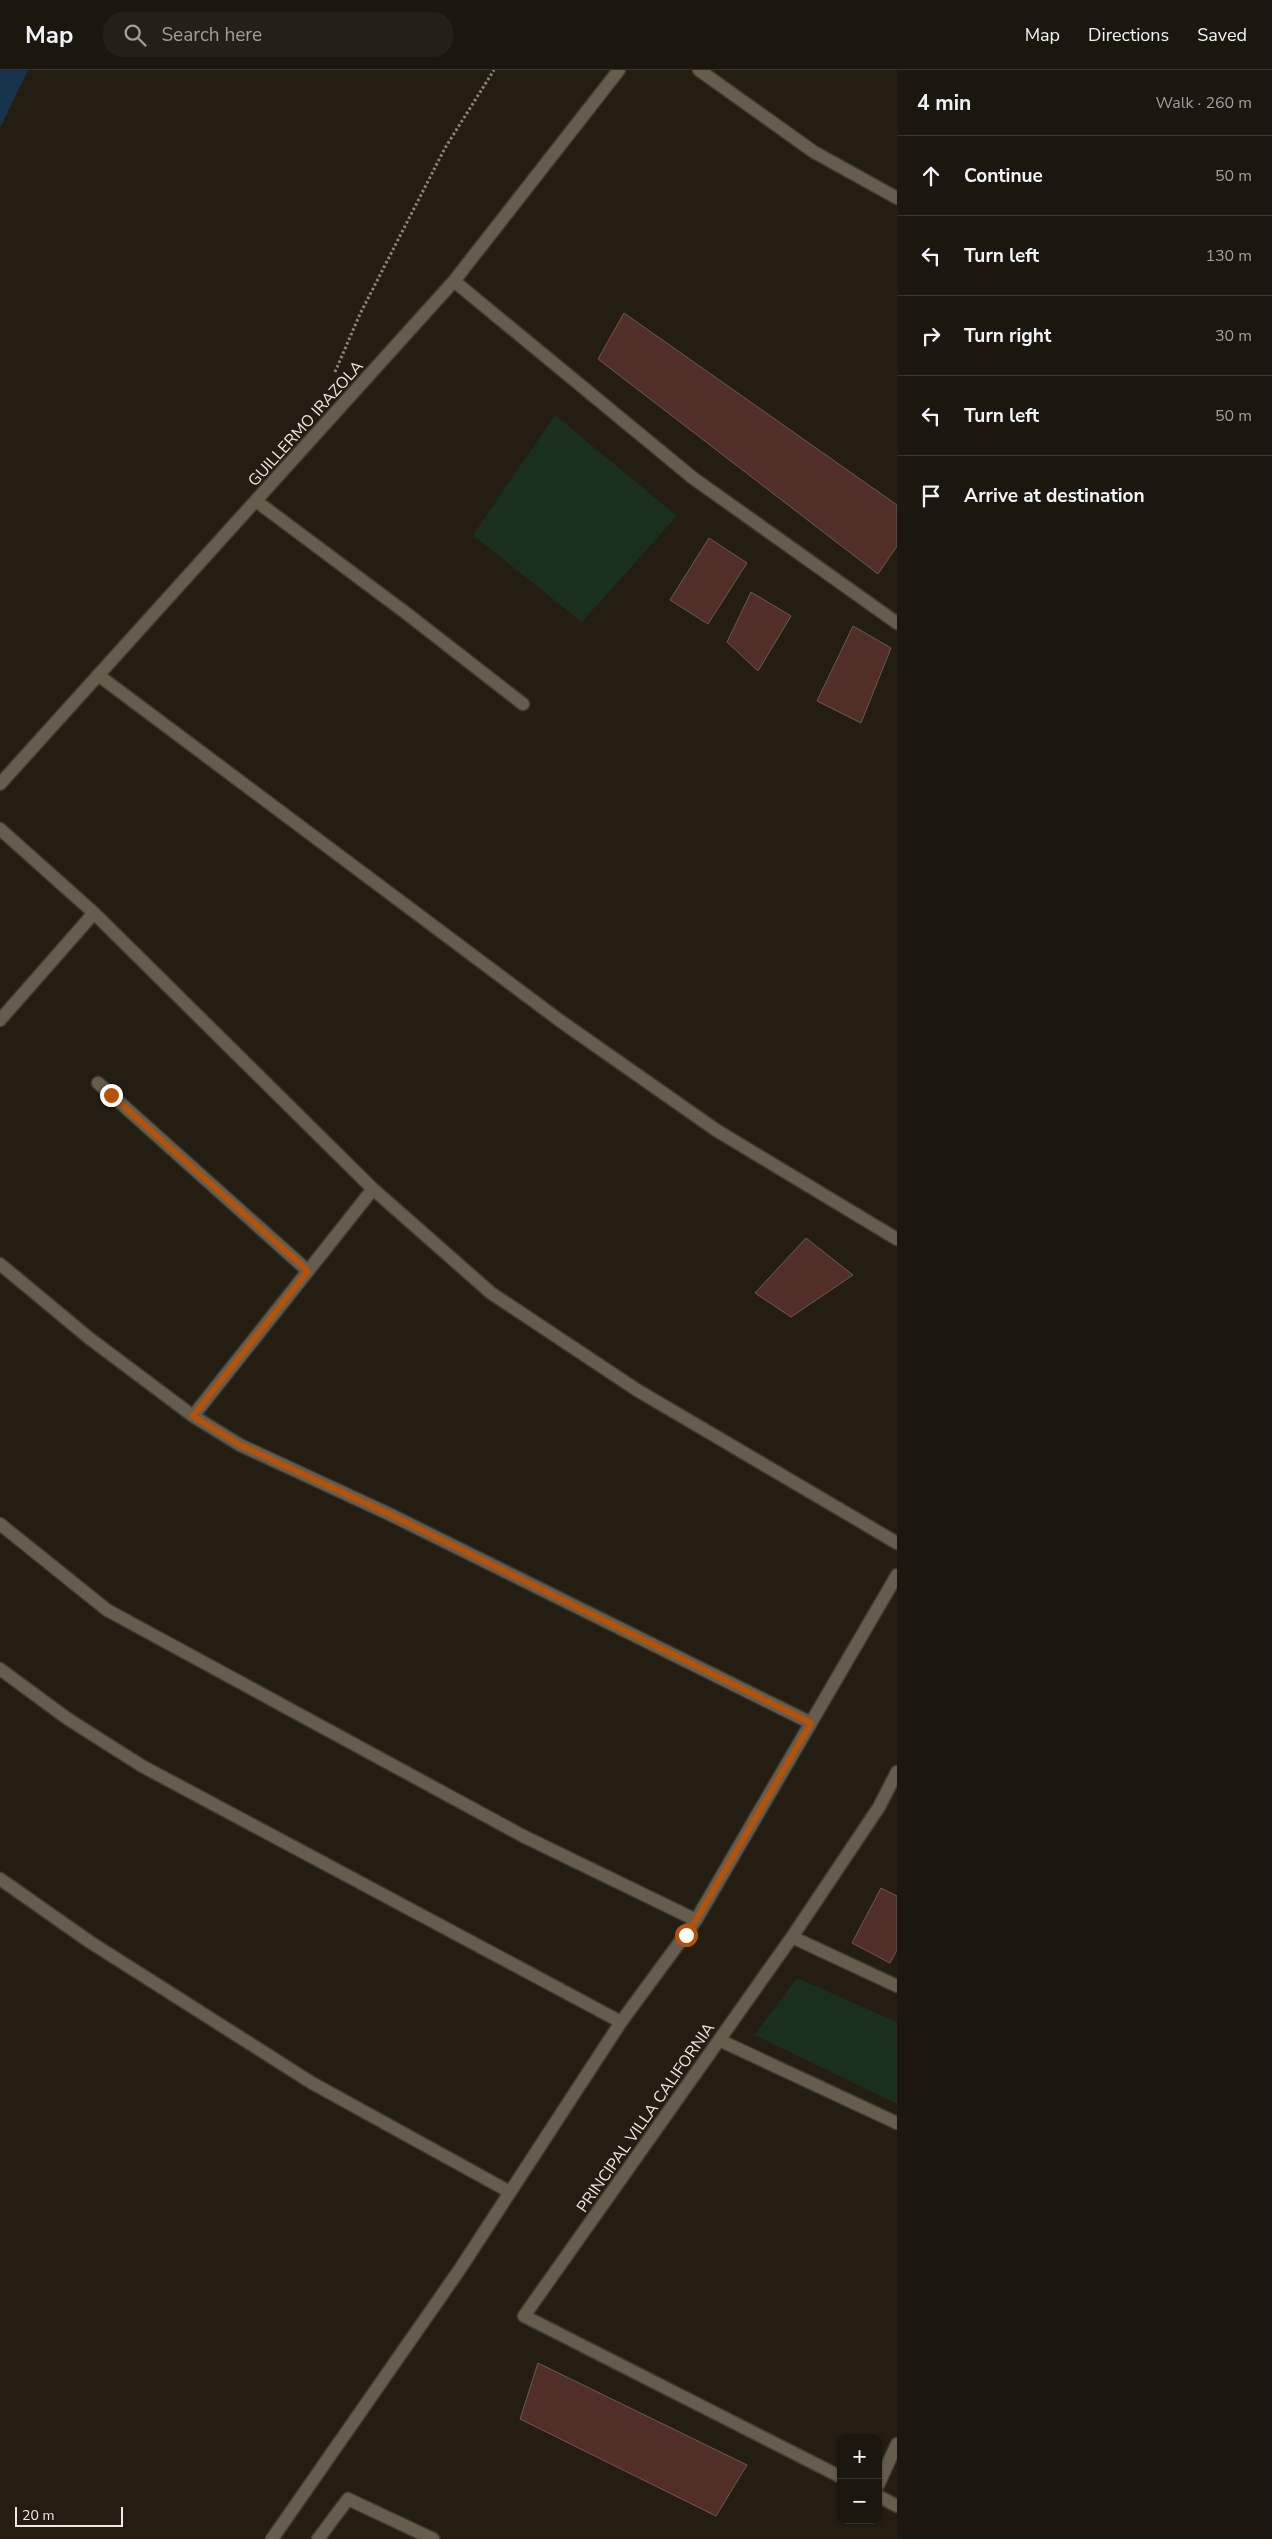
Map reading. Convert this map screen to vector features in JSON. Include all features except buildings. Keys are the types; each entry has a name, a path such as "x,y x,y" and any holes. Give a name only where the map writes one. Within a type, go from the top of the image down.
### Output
{"street":[{"name":"GUILLERMO IRAZOLA","path":"0,784 454,281 619,70"},
{"path":"699,70 814,152 897,198"},
{"path":"454,281 693,478 897,623"},
{"path":"256,501 406,613 523,704"},
{"path":"98,675 559,1020 716,1130 897,1239"},
{"path":"0,829 94,913 374,1189 499,1298 637,1390 897,1543"},
{"path":"0,1020 94,913"},
{"path":"98,1083 308,1271"},
{"path":"193,1416 374,1189"},
{"path":"0,1264 89,1338 193,1416 240,1445 387,1513 811,1723"},
{"path":"0,1524 107,1610 523,1836 696,1920"},
{"path":"272,2539 460,2269 621,2022 696,1920 897,1575"},
{"path":"0,1669 68,1719 142,1766 621,2022"},
{"name":"PRINCIPAL VILLA CALIFORNIA","path":"837,2475 524,2316 792,1937 879,1807 891,1796 897,1772"},
{"path":"0,1879 90,1942 312,2083 510,2192"},
{"path":"792,1937 897,1986"},
{"path":"719,2040 897,2123"},
{"path":"881,2479 897,2444"},
{"path":"882,2498 897,2506"},
{"path":"318,2539 348,2499 433,2539"}],"path":[{"path":"334,375 360,314 445,148 494,70"}],"green space":[{"path":"555,415 677,516 582,622 473,535"},
{"path":"797,1978 897,2022 897,2104 754,2035"}],"water":[{"path":"0,70 28,70 0,128"}],"route":[{"path":"111,1095 308,1271 193,1416 240,1445 387,1513 811,1723 686,1935"}]}
